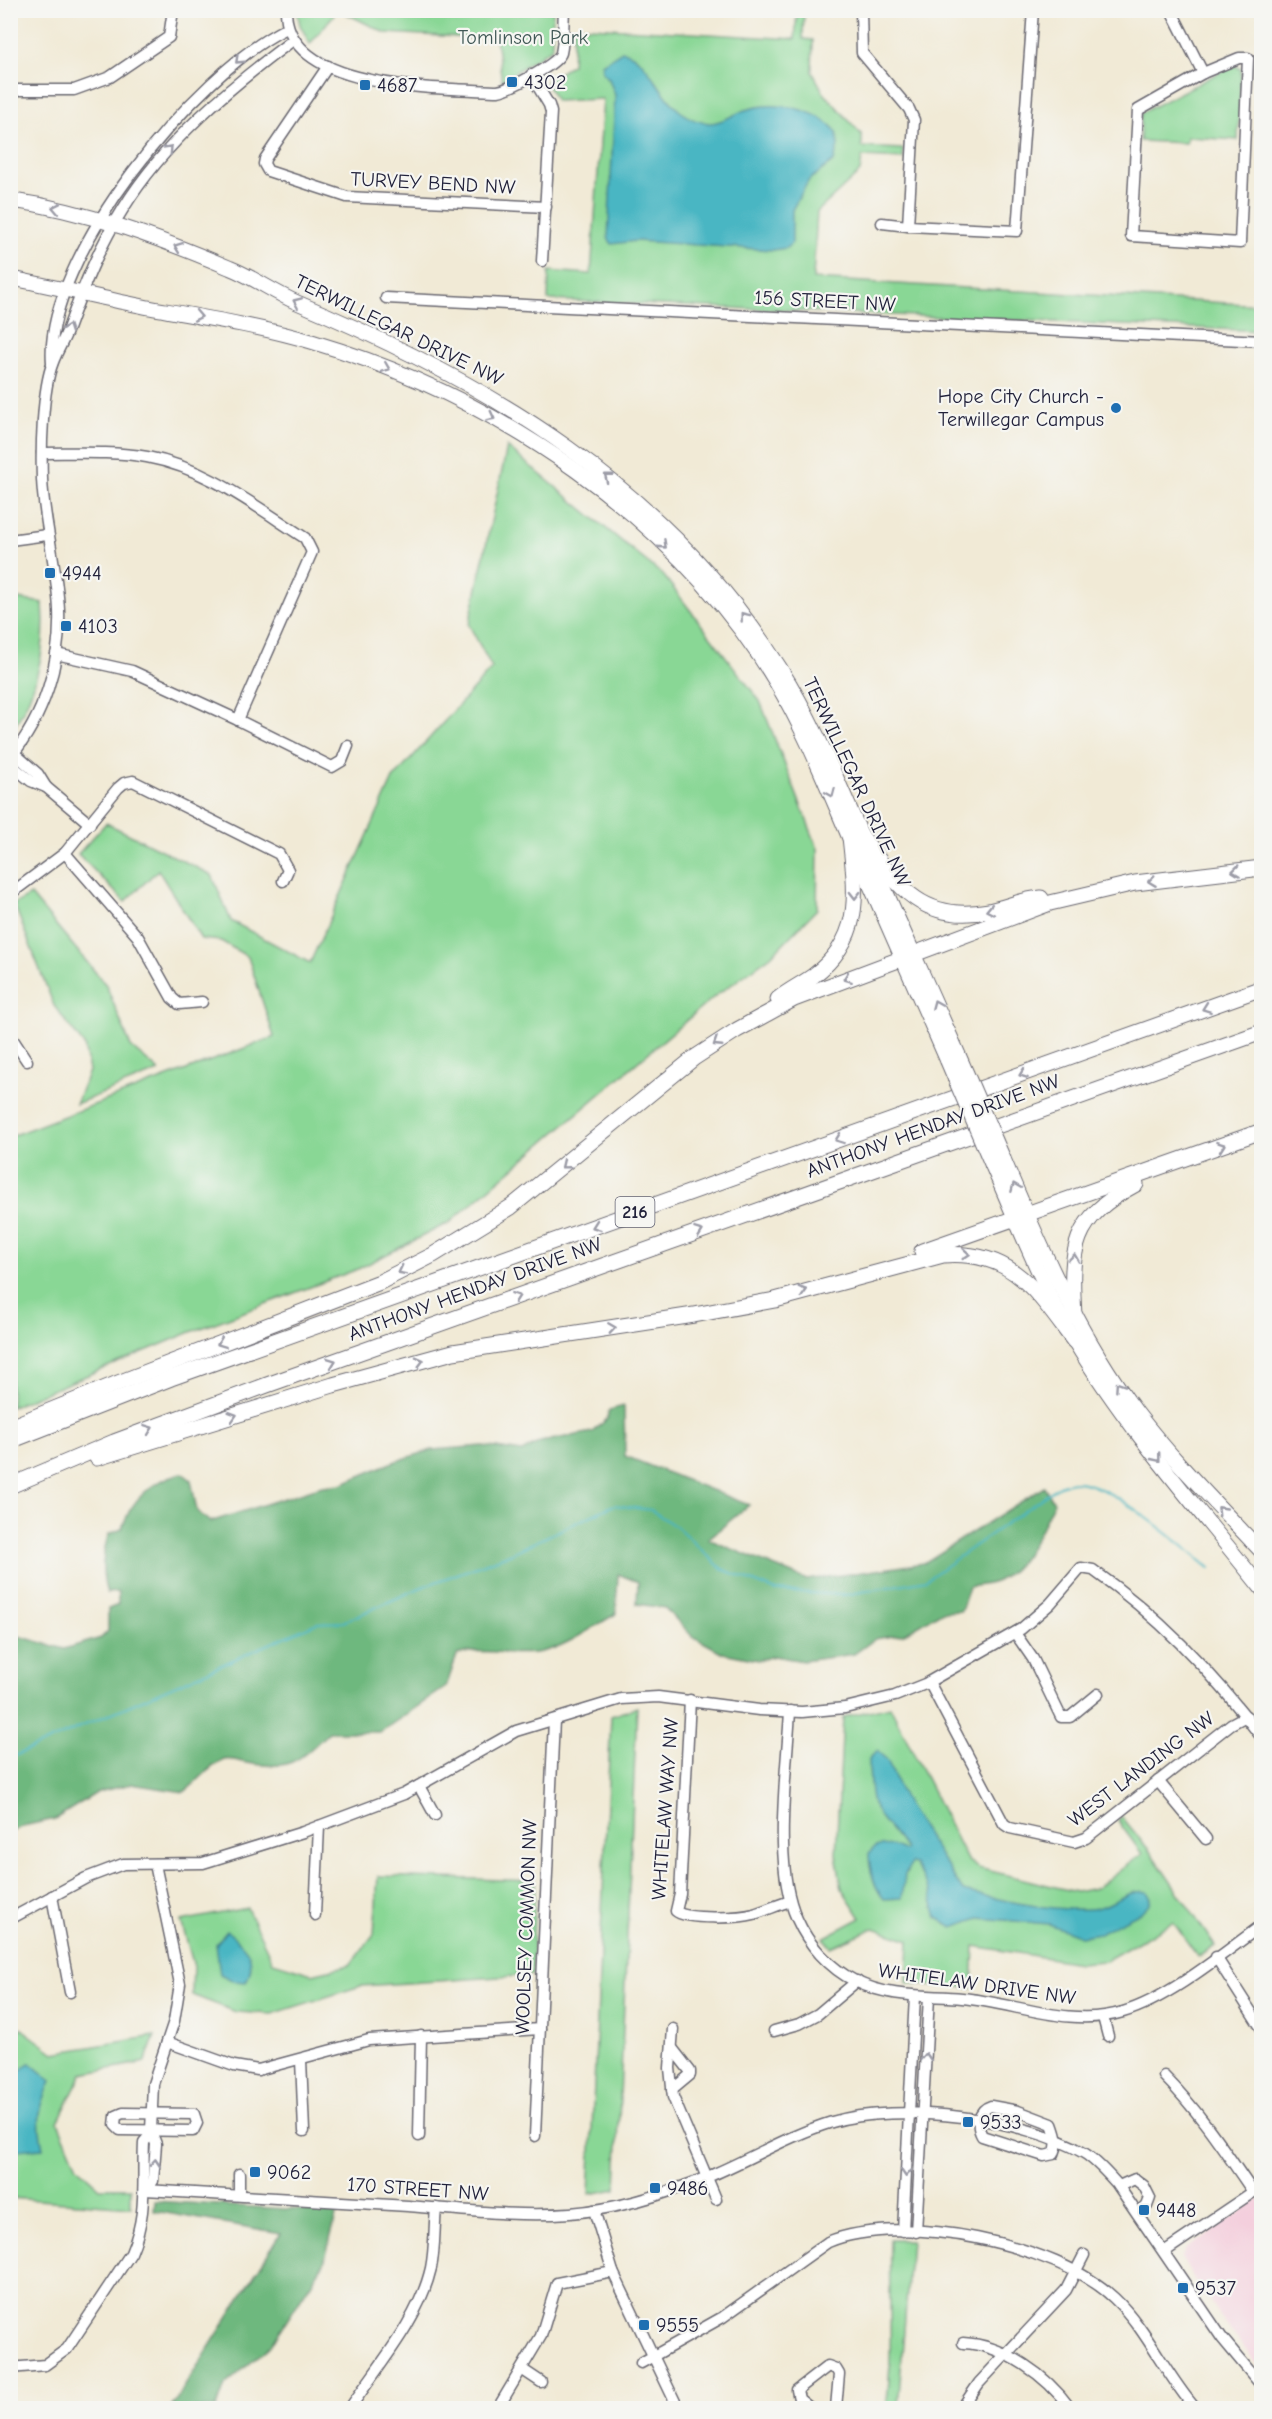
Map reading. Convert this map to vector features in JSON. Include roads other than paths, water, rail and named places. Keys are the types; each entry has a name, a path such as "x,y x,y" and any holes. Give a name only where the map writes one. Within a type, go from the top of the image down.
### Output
{"highway":[{"path":"855,835 908,895 923,905 941,911 962,914 988,911 1034,898 1089,892"},
{"path":"767,1012 780,997 814,975 836,954 850,929 856,894 855,835"},
{"path":"10,1427 380,1282 434,1255 511,1207 694,1058 767,1012 794,999 1050,903 1089,892 1135,883 1262,868"},
{"name":"ANTHONY HENDAY DRIVE NW","path":"10,1441 171,1378 1262,988"},
{"name":"ANTHONY HENDAY DRIVE NW","path":"10,1486 114,1442 267,1385 1262,1032"},
{"path":"36,1475 333,1385 453,1352 694,1316 775,1300 828,1284 1262,1131"},
{"path":"1074,1316 1073,1254 1084,1225 1115,1195 1181,1160"},
{"path":"828,1284 943,1255 964,1253 985,1257 1002,1263 1032,1285 1074,1341"}],"main road":[{"name":"TERWILLEGAR DRIVE NW","path":"10,200 57,207 107,221 232,269 291,300 437,367 521,414 611,480 672,535 721,587 754,628 808,718 855,835 1021,1216 1074,1316 1137,1412 1193,1481 1262,1552"},
{"name":"TERWILLEGAR DRIVE NW","path":"10,279 269,330 335,349 462,402 511,427 559,458 612,498 712,593 776,682 855,835"},
{"name":"TERWILLEGAR DRIVE NW","path":"1021,1216 1040,1275 1074,1341 1130,1424 1262,1589"}],"street":[{"path":"10,90 74,90 110,77 169,37 173,10"},
{"path":"286,10 287,28 293,40 306,54 328,66 375,82 395,85 498,91 555,61 561,54 564,10"},
{"path":"861,10 862,53 913,116 908,226"},
{"path":"882,224 1017,231 1033,10"},
{"path":"1171,10 1203,73"},
{"path":"52,363 68,331 107,221 124,183 165,130 250,51 287,28"},
{"path":"90,824 46,787 38,774 12,759 41,709 56,654 59,609 47,535 42,453 55,320 66,289 107,221 167,150 220,100 293,40"},
{"path":"1239,58 1248,58 1240,243 1131,236 1138,110 1203,73 1239,58"},
{"name":"TURVEY BEND NW","path":"328,66 265,159 264,164 268,171 347,197 546,207"},
{"path":"531,75 551,112 542,261"},
{"name":"156 STREET NW","path":"386,298 1262,340"},
{"path":"42,453 137,456 188,469 221,484 309,542 312,552 311,560 238,720"},
{"path":"10,540 47,535"},
{"path":"56,654 132,671 332,767 342,761 348,746"},
{"path":"10,894 65,853 118,788 133,781 279,854 288,870 283,881"},
{"path":"65,853 138,937 172,998 179,1004 202,1002"},
{"path":"10,1035 27,1061"},
{"path":"10,1919 86,1878 123,1864 191,1864 215,1860 319,1826 419,1786 502,1738 630,1698 648,1696 790,1712 845,1708 895,1696 929,1682 1015,1633 1050,1604 1078,1569 1088,1567 1124,1591 1197,1657 1262,1738"},
{"path":"1015,1633 1033,1659 1061,1717 1070,1718 1098,1694"},
{"name":"WEST LANDING NW","path":"929,1682 995,1809 1010,1828 1081,1842 1158,1780 1246,1716"},
{"name":"WHITELAW WAY NW","path":"690,1700 680,1894 676,1911 683,1915 732,1917 753,1914 790,1901"},
{"name":"WHITELAW DRIVE NW","path":"790,1712 783,1868 790,1901 797,1920 812,1945 842,1973 857,1982 890,1992 915,1996 999,2003 1074,2018 1102,2017 1135,2008 1160,1995 1262,1925"},
{"name":"WOOLSEY COMMON NW","path":"536,2136 554,1720"},
{"path":"1158,1780 1206,1839"},
{"path":"419,1786 435,1815"},
{"path":"315,1915 319,1826"},
{"path":"10,2368 45,2365 67,2349 131,2253 139,2235 146,2190 142,2176 144,2142 151,2132 153,2084 178,2006 180,1984 155,1864"},
{"path":"52,1896 70,1992"},
{"path":"1216,1957 1262,2029"},
{"path":"774,2031 799,2024 818,2014 857,1982"},
{"path":"903,2231 915,1996"},
{"path":"916,2232 929,1997"},
{"path":"1102,2017 1108,2036"},
{"path":"167,2042 234,2066 258,2070 369,2040 540,2029"},
{"path":"673,2030 670,2068 672,2090 680,2118 716,2199"},
{"path":"419,2136 421,2036"},
{"path":"672,2048 690,2070 690,2075 672,2090"},
{"path":"301,2060 304,2132"},
{"path":"1164,2076 1189,2101 1257,2189 1164,2252"},
{"path":"991,2106 1018,2111 1052,2124 1057,2141 1054,2154 1044,2156 988,2139 980,2131 979,2120 982,2111 991,2106"},
{"path":"123,2113 151,2113 194,2114 197,2123 193,2131 120,2130 115,2125 116,2116 123,2113"},
{"name":"170 STREET NW","path":"146,2190 540,2215 594,2210 670,2191 806,2131 835,2121 874,2115 909,2114 1008,2125 1057,2141 1084,2154 1119,2186 1222,2338 1262,2386"},
{"path":"239,2174 239,2195"},
{"path":"1119,2186 1135,2179 1144,2186 1150,2198 1148,2206 1138,2214"},
{"path":"350,2409 403,2330 421,2294 431,2268 436,2208"},
{"path":"594,2210 613,2272 678,2409"},
{"path":"641,2362 723,2317 828,2242 846,2235 867,2231 903,2231 978,2237 1076,2272 1101,2287 1122,2306 1195,2409"},
{"path":"962,2409 979,2383 1066,2290 1084,2255"},
{"path":"556,2283 613,2272"},
{"path":"548,2274 556,2283"},
{"path":"619,2284 630,2279"},
{"path":"498,2409 541,2336 556,2283"},
{"path":"963,2343 1005,2356 1043,2377 1070,2409"},
{"path":"810,2409 799,2399 797,2390 828,2366 836,2369 839,2374 836,2409"},
{"path":"523,2370 541,2382"}],"water":[{"path":"622,51 633,55 643,64 670,101 694,120 714,123 757,107 782,106 795,108 818,117 837,132 838,145 834,161 809,180 792,210 792,243 786,248 773,250 636,241 612,244 608,238 615,95 609,79 602,72 602,64"},
{"path":"877,1751 887,1760 906,1803 963,1891 1043,1907 1099,1908 1126,1895 1139,1892 1147,1892 1151,1898 1150,1903 1141,1912 1099,1933 1081,1936 1049,1924 979,1918 953,1927 937,1918 930,1891 915,1864 911,1863 905,1875 902,1898 884,1899 873,1878 869,1853 875,1847 883,1846 893,1846 904,1851 906,1849 880,1817 872,1801 869,1759"},
{"path":"227,1931 248,1952 251,1965 246,1982 234,1981 220,1974 216,1944"},
{"path":"30,2063 51,2081 39,2121 43,2148 15,2150 17,2073"}],"waterway":[{"path":"10,1758 317,1623 343,1622 422,1587 503,1557 614,1505 651,1510 678,1528 722,1569 776,1591 845,1595 926,1580 1059,1486 1077,1482 1092,1485 1128,1504 1211,1569"}],"place":[{"name":"4302","path":"512,82"},
{"name":"4687","path":"365,85"},
{"name":"Hope City Church - Terwillegar Campus","path":"1116,408"},
{"name":"4944","path":"50,573"},
{"name":"4103","path":"66,626"},
{"name":"9533","path":"968,2122"},
{"name":"9062","path":"255,2172"},
{"name":"9486","path":"655,2188"},
{"name":"9448","path":"1144,2210"},
{"name":"9537","path":"1183,2288"},
{"name":"9555","path":"644,2325"}],"park label":[{"name":"Tomlinson Park","path":"523,37"}]}
